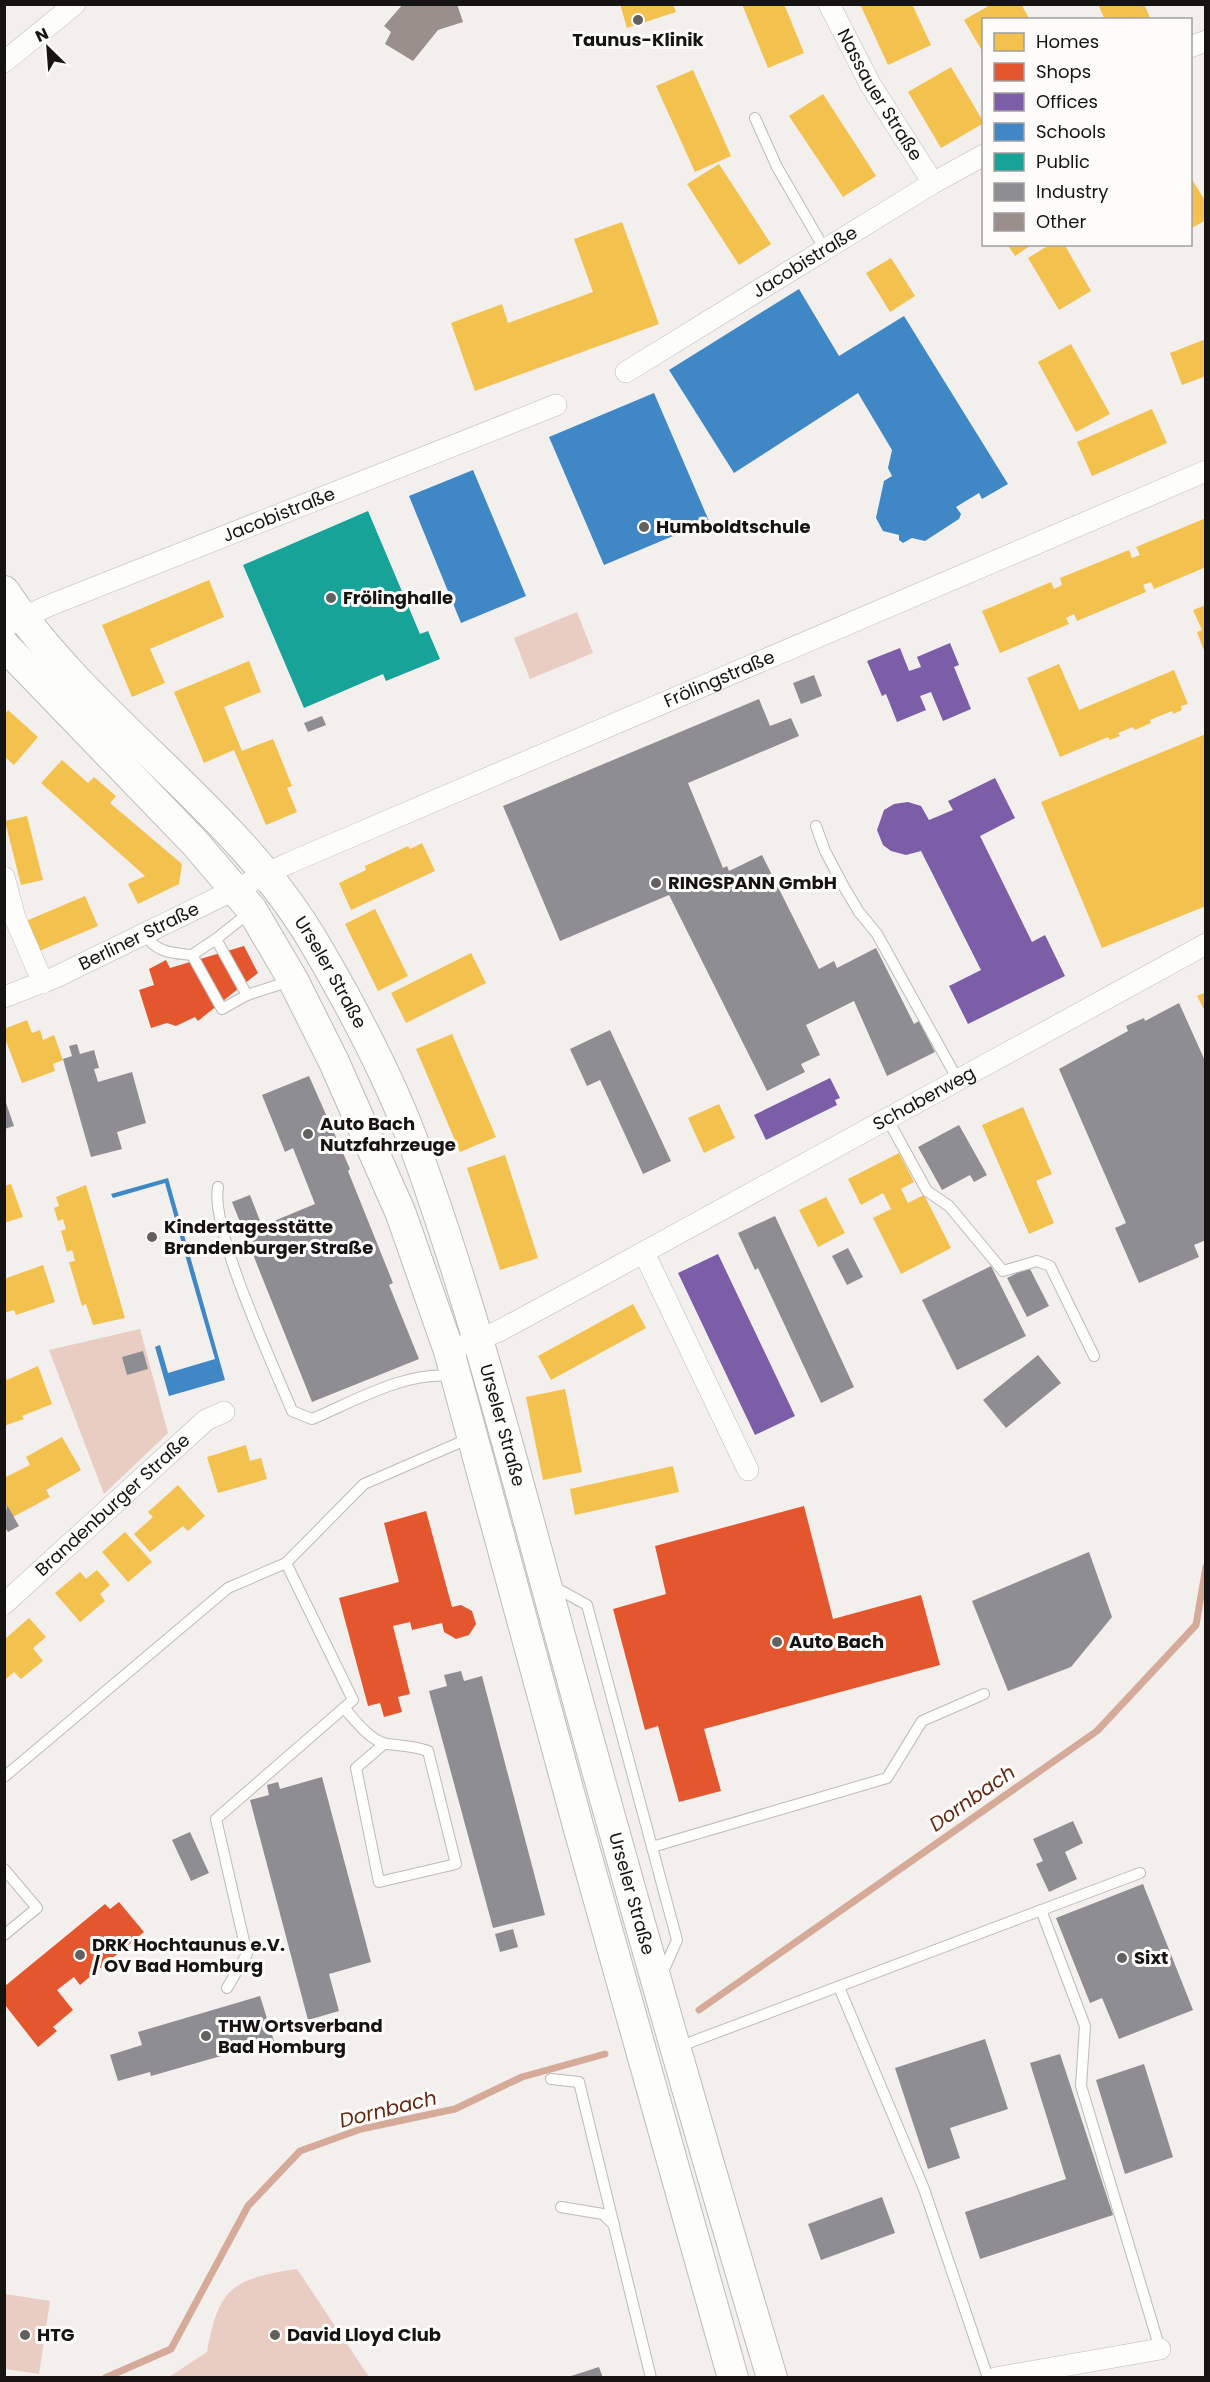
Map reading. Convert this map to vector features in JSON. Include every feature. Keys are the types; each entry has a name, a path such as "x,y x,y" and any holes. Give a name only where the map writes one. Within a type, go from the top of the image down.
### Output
{"street":[{"path":"4,62 75,4"},
{"name":"Nassauer Straße","path":"828,4 870,84 933,183"},
{"path":"1192,47 1206,41"},
{"name":"Jacobistraße","path":"626,372 933,183 982,156"},
{"name":"Jacobistraße","path":"13,622 556,405"},
{"name":"Frölingstraße","path":"244,900 267,872 1206,471"},
{"name":"Urseler Straße","path":"4,591 13,622 53,655 267,872 317,946 370,1043 410,1134 478,1339 675,2049 772,2378"},
{"name":"Urseler Straße","path":"4,645 195,843 244,900 293,980 343,1083 401,1214 452,1364 473,1437 580,1833 733,2378"},
{"path":"4,877 15,918 43,983"},
{"name":"Berliner Straße","path":"4,997 43,983 144,933 244,900"},
{"name":"Schaberweg","path":"452,1364 478,1339 499,1331 644,1253 1206,944"},
{"path":"644,1253 748,1470"},
{"name":"Brandenburger Straße","path":"4,1604 206,1420 224,1412"},
{"path":"995,2378 1160,2349"}],"lane":[{"path":"755,118 777,167 825,250"},
{"path":"816,826 825,850 844,887 859,912 877,934 958,1080"},
{"path":"144,933 151,945 159,950 192,955 216,939 244,900"},
{"path":"216,939 247,995"},
{"path":"192,955 222,1009 247,995 293,980"},
{"path":"887,1118 927,1191 949,1206 1003,1271 1037,1261 1050,1266 1094,1356"},
{"path":"218,1187 215,1202 231,1258 292,1412 312,1419 404,1381 436,1374 452,1364"},
{"path":"4,1777 228,1588 286,1563 364,1484 473,1437"},
{"path":"227,1988 247,1954 216,1819 352,1700 286,1563"},
{"path":"545,1582 586,1605 677,1940 657,1985"},
{"path":"652,1847 887,1778 922,1721 984,1694"},
{"path":"344,1708 363,1730 384,1744 411,1745 428,1751 456,1864 379,1881 356,1768 384,1744"},
{"path":"4,1869 37,1908 4,1935"},
{"path":"675,2049 1140,1873"},
{"path":"1041,1910 1085,2026 1081,2086 1160,2349"},
{"path":"839,1987 924,2189 988,2378"},
{"path":"551,2079 579,2082 651,2378"},
{"path":"561,2207 603,2214 614,2225"}],"shaded area":[{"path":"577,612 593,653 530,679 514,638"},
{"path":"140,1329 168,1433 104,1494 49,1350"},
{"name":"David Lloyd Club","path":"297,2269 369,2377 169,2377 207,2352 217,2313 232,2290 258,2277"},
{"name":"HTG","path":"5,2294 50,2301 39,2374 5,2369"}],"building: Homes":[{"name":"Taunus-Klinik","path":"620,4 673,4 676,12 627,28"},
{"path":"742,4 784,4 804,53 768,68"},
{"path":"860,4 912,4 931,45 888,65"},
{"path":"992,4 1021,4 1029,18 982,18 982,51 964,20"},
{"path":"1098,4 1144,4 1150,18 1104,18"},
{"path":"951,67 982,120 982,124 941,148 908,92"},
{"path":"693,70 731,156 695,172 656,86"},
{"path":"823,94 876,176 843,197 789,116"},
{"path":"719,164 771,244 739,265 687,184"},
{"path":"1192,179 1206,202 1206,220 1192,228"},
{"path":"622,222 659,324 475,391 451,323 502,304 508,323 593,292 574,239"},
{"path":"1008,246 1030,246 1015,256"},
{"path":"1048,246 1065,246 1091,291 1059,310 1028,258"},
{"path":"891,258 915,296 890,312 866,273"},
{"path":"1206,339 1206,376 1182,385 1170,353"},
{"path":"1071,344 1110,414 1076,432 1038,362"},
{"path":"1152,409 1167,443 1092,476 1077,442"},
{"path":"1206,518 1206,567 1154,589 1151,582 1143,585 1146,592 1077,621 1074,614 1066,618 1069,624 1000,653 982,611 1051,582 1054,589 1062,585 1060,578 1129,550 1132,558 1140,555 1136,547"},
{"path":"209,580 224,617 150,649 165,683 132,697 102,625"},
{"path":"1206,605 1205,653 1197,632 1202,630 1193,610"},
{"path":"249,661 261,692 224,707 242,751 273,739 292,786 287,788 297,812 266,825 234,750 204,763 174,692"},
{"path":"1059,664 1079,710 1174,670 1188,704 1181,706 1182,710 1173,714 1172,711 1150,720 1151,723 1135,730 1133,727 1118,733 1120,736 1110,740 1108,737 1060,757 1027,678"},
{"path":"8,710 38,737 14,765 5,757 5,714"},
{"path":"1206,734 1206,906 1102,948 1041,802"},
{"path":"62,760 88,783 94,777 116,796 110,803 182,864 179,884 138,904 128,884 145,876 41,783"},
{"path":"27,816 43,880 21,885 5,821"},
{"path":"422,843 435,871 351,910 339,883 366,870 365,866 408,846 410,849"},
{"path":"85,896 98,926 39,951 26,921"},
{"path":"375,909 408,976 378,991 345,924"},
{"path":"471,953 486,983 406,1023 391,993"},
{"path":"1206,992 1206,1013 1197,996"},
{"path":"27,1020 32,1033 40,1030 43,1040 54,1035 63,1060 53,1064 55,1071 22,1083 4,1036 4,1029"},
{"path":"452,1034 496,1137 460,1152 416,1049"},
{"path":"719,1104 735,1138 704,1153 688,1118"},
{"path":"1023,1107 1052,1174 1036,1181 1054,1223 1029,1234 982,1125"},
{"path":"899,1153 914,1182 901,1189 908,1203 924,1195 951,1248 901,1274 873,1218 891,1209 883,1193 861,1205 848,1179"},
{"path":"505,1155 538,1258 500,1270 467,1168"},
{"path":"11,1184 23,1217 4,1223 4,1186"},
{"path":"86,1185 125,1318 93,1325 86,1304 82,1306 69,1262 75,1261 72,1250 67,1252 61,1231 66,1229 63,1219 58,1221 54,1208 59,1206 56,1197"},
{"path":"826,1197 845,1233 818,1247 799,1210"},
{"path":"43,1265 55,1302 16,1315 14,1310 4,1313 4,1279"},
{"path":"633,1304 646,1328 551,1380 538,1356"},
{"path":"38,1366 52,1404 22,1416 24,1419 4,1426 4,1374 7,1380"},
{"path":"565,1389 582,1472 543,1480 526,1397"},
{"path":"62,1437 81,1470 46,1490 50,1497 13,1517 4,1501 4,1478 30,1465 26,1457"},
{"path":"246,1445 250,1461 261,1458 267,1479 218,1493 207,1457"},
{"path":"673,1466 679,1492 575,1515 570,1489"},
{"path":"178,1485 205,1516 188,1531 183,1526 150,1552 134,1534 153,1517 148,1512"},
{"path":"125,1532 152,1562 128,1582 102,1552"},
{"path":"97,1570 110,1585 100,1594 105,1601 80,1622 55,1593 80,1572 86,1579"},
{"path":"29,1618 46,1637 33,1648 43,1661 21,1679 14,1672 5,1680 5,1639"}],"building: Shops":[{"path":"244,946 258,973 198,1021 195,1017 176,1026 167,1023 151,1028 139,990 154,985 149,969 166,960 170,968"},
{"name":"Auto Bach","path":"804,1506 833,1619 921,1595 940,1665 704,1729 721,1791 679,1802 658,1726 645,1730 613,1609 666,1594 655,1546"},
{"path":"426,1511 452,1607 461,1605 472,1611 476,1624 469,1635 456,1639 444,1632 442,1623 412,1630 410,1622 393,1626 410,1694 398,1697 402,1712 384,1717 380,1703 368,1706 339,1598 399,1582 384,1523"},
{"name":"DRK Hochtaunus e.V. / OV Bad Homburg","path":"119,1902 144,1932 80,1985 74,1977 57,1990 73,2010 53,2027 57,2031 38,2047 5,2005 5,1986 105,1904 110,1909"}],"building: Offices":[{"path":"950,643 959,665 954,667 971,709 943,721 931,692 920,696 926,710 897,722 886,694 882,696 867,661 900,648 909,671 921,667 917,657"},
{"path":"995,778 1015,818 980,836 1032,942 1045,935 1065,976 968,1024 949,986 981,970 921,851 906,855 891,851 883,845 877,830 884,810 894,804 908,802 921,806 929,820 953,810 948,801"},
{"path":"830,1078 840,1098 835,1100 837,1105 766,1140 754,1115"},
{"path":"718,1254 795,1416 755,1435 678,1273"}],"building: Schools":[{"path":"799,289 839,356 904,316 1008,484 982,499 979,493 956,507 961,514 959,519 925,541 912,538 903,543 899,540 899,535 883,531 876,518 884,481 892,476 888,468 892,450 858,393 734,473 669,370"},
{"path":"654,393 709,521 604,565 549,437"},
{"path":"473,470 526,596 461,623 409,496"},
{"path":"168,1178 225,1380 169,1396 155,1347 160,1345 168,1373 215,1359 165,1183 113,1198 111,1194"}],"building: Public":[{"name":"Frölinghalle","path":"368,511 420,634 428,631 440,659 386,681 383,674 304,708 243,565"}],"building: Industry":[{"path":"814,675 822,696 801,704 793,683"},
{"name":"RINGSPANN GmbH","path":"759,699 770,726 791,718 799,736 688,783 723,868 727,866 729,871 762,855 819,969 834,961 837,968 876,948 914,1024 919,1021 935,1052 887,1076 854,1001 806,1025 820,1055 801,1064 805,1072 767,1091 669,895 560,941 503,806"},
{"path":"322,716 326,725 308,732 304,723"},
{"path":"1179,1003 1206,1063 1206,1240 1194,1245 1199,1257 1139,1283 1115,1228 1126,1223 1059,1069 1128,1031 1126,1026 1144,1018 1145,1021"},
{"path":"610,1030 671,1161 643,1174 600,1080 587,1086 570,1049"},
{"path":"77,1044 80,1054 94,1050 99,1068 94,1069 98,1082 132,1072 146,1123 117,1132 122,1149 91,1157 63,1059 72,1056 69,1046"},
{"path":"309,1076 350,1169 348,1171 393,1283 389,1285 419,1359 312,1402 232,1202 250,1195 262,1226 315,1204 293,1148 285,1152 262,1095"},
{"path":"4,1097 14,1126 4,1129"},
{"path":"959,1125 987,1175 974,1182 970,1175 942,1190 918,1147"},
{"path":"775,1216 854,1387 821,1403 758,1268 755,1270 738,1233"},
{"path":"848,1248 863,1277 847,1285 832,1256"},
{"path":"991,1266 1026,1336 957,1370 922,1300"},
{"path":"1029,1267 1049,1306 1027,1317 1007,1278"},
{"path":"143,1351 148,1369 127,1375 122,1357"},
{"path":"1038,1355 1061,1383 1006,1428 983,1400"},
{"path":"7,1505 19,1526 8,1532 4,1526"},
{"path":"1089,1552 1112,1617 1071,1667 1008,1691 972,1601"},
{"path":"461,1671 464,1681 482,1676 545,1915 493,1928 429,1691 447,1686 444,1675"},
{"path":"322,1777 371,1962 329,1974 339,2011 308,2020 250,1800 269,1795 267,1785 278,1782 280,1789"},
{"path":"1073,1821 1083,1843 1065,1852 1077,1879 1049,1892 1036,1864 1043,1861 1033,1839"},
{"path":"190,1832 209,1873 191,1881 172,1840"},
{"name":"Sixt","path":"1143,1884 1193,2010 1119,2039 1102,1998 1090,2003 1056,1918"},
{"path":"513,1929 518,1947 500,1952 495,1934"},
{"name":"THW Ortsverband Bad Homburg","path":"260,1996 274,2041 151,2076 150,2072 118,2081 110,2055 142,2045 138,2032"},
{"path":"985,2039 1008,2109 950,2128 960,2158 928,2169 895,2068"},
{"path":"1060,2054 1113,2215 980,2259 965,2212 1066,2179 1030,2063"},
{"path":"1144,2064 1173,2157 1125,2174 1096,2080"},
{"path":"882,2197 895,2233 821,2260 808,2224"},
{"path":"599,2367 603,2378 568,2378 568,2377"}],"building: Other":[{"path":"403,4 457,4 463,22 438,30 413,61 385,44 391,32 384,26"}],"waterway":[{"name":"Dornbach","path":"699,2010 1097,1731 1196,1625 1206,1567"},
{"name":"Dornbach","path":"105,2378 171,2349 248,2206 300,2151 361,2129 455,2109 522,2077 605,2054"}],"place":[{"name":"Taunus-Klinik","path":"638,20"},
{"name":"Humboldtschule","path":"644,527"},
{"name":"Frölinghalle","path":"331,598"},
{"name":"RINGSPANN GmbH","path":"656,883"},
{"name":"Auto Bach Nutzfahrzeuge","path":"308,1134"},
{"name":"Kindertagesstätte Brandenburger Straße","path":"152,1237"},
{"name":"Auto Bach","path":"777,1642"},
{"name":"DRK Hochtaunus e.V. / OV Bad Homburg","path":"80,1955"},
{"name":"Sixt","path":"1122,1958"},
{"name":"THW Ortsverband Bad Homburg","path":"206,2036"},
{"name":"HTG","path":"25,2335"},
{"name":"David Lloyd Club","path":"275,2335"}]}
